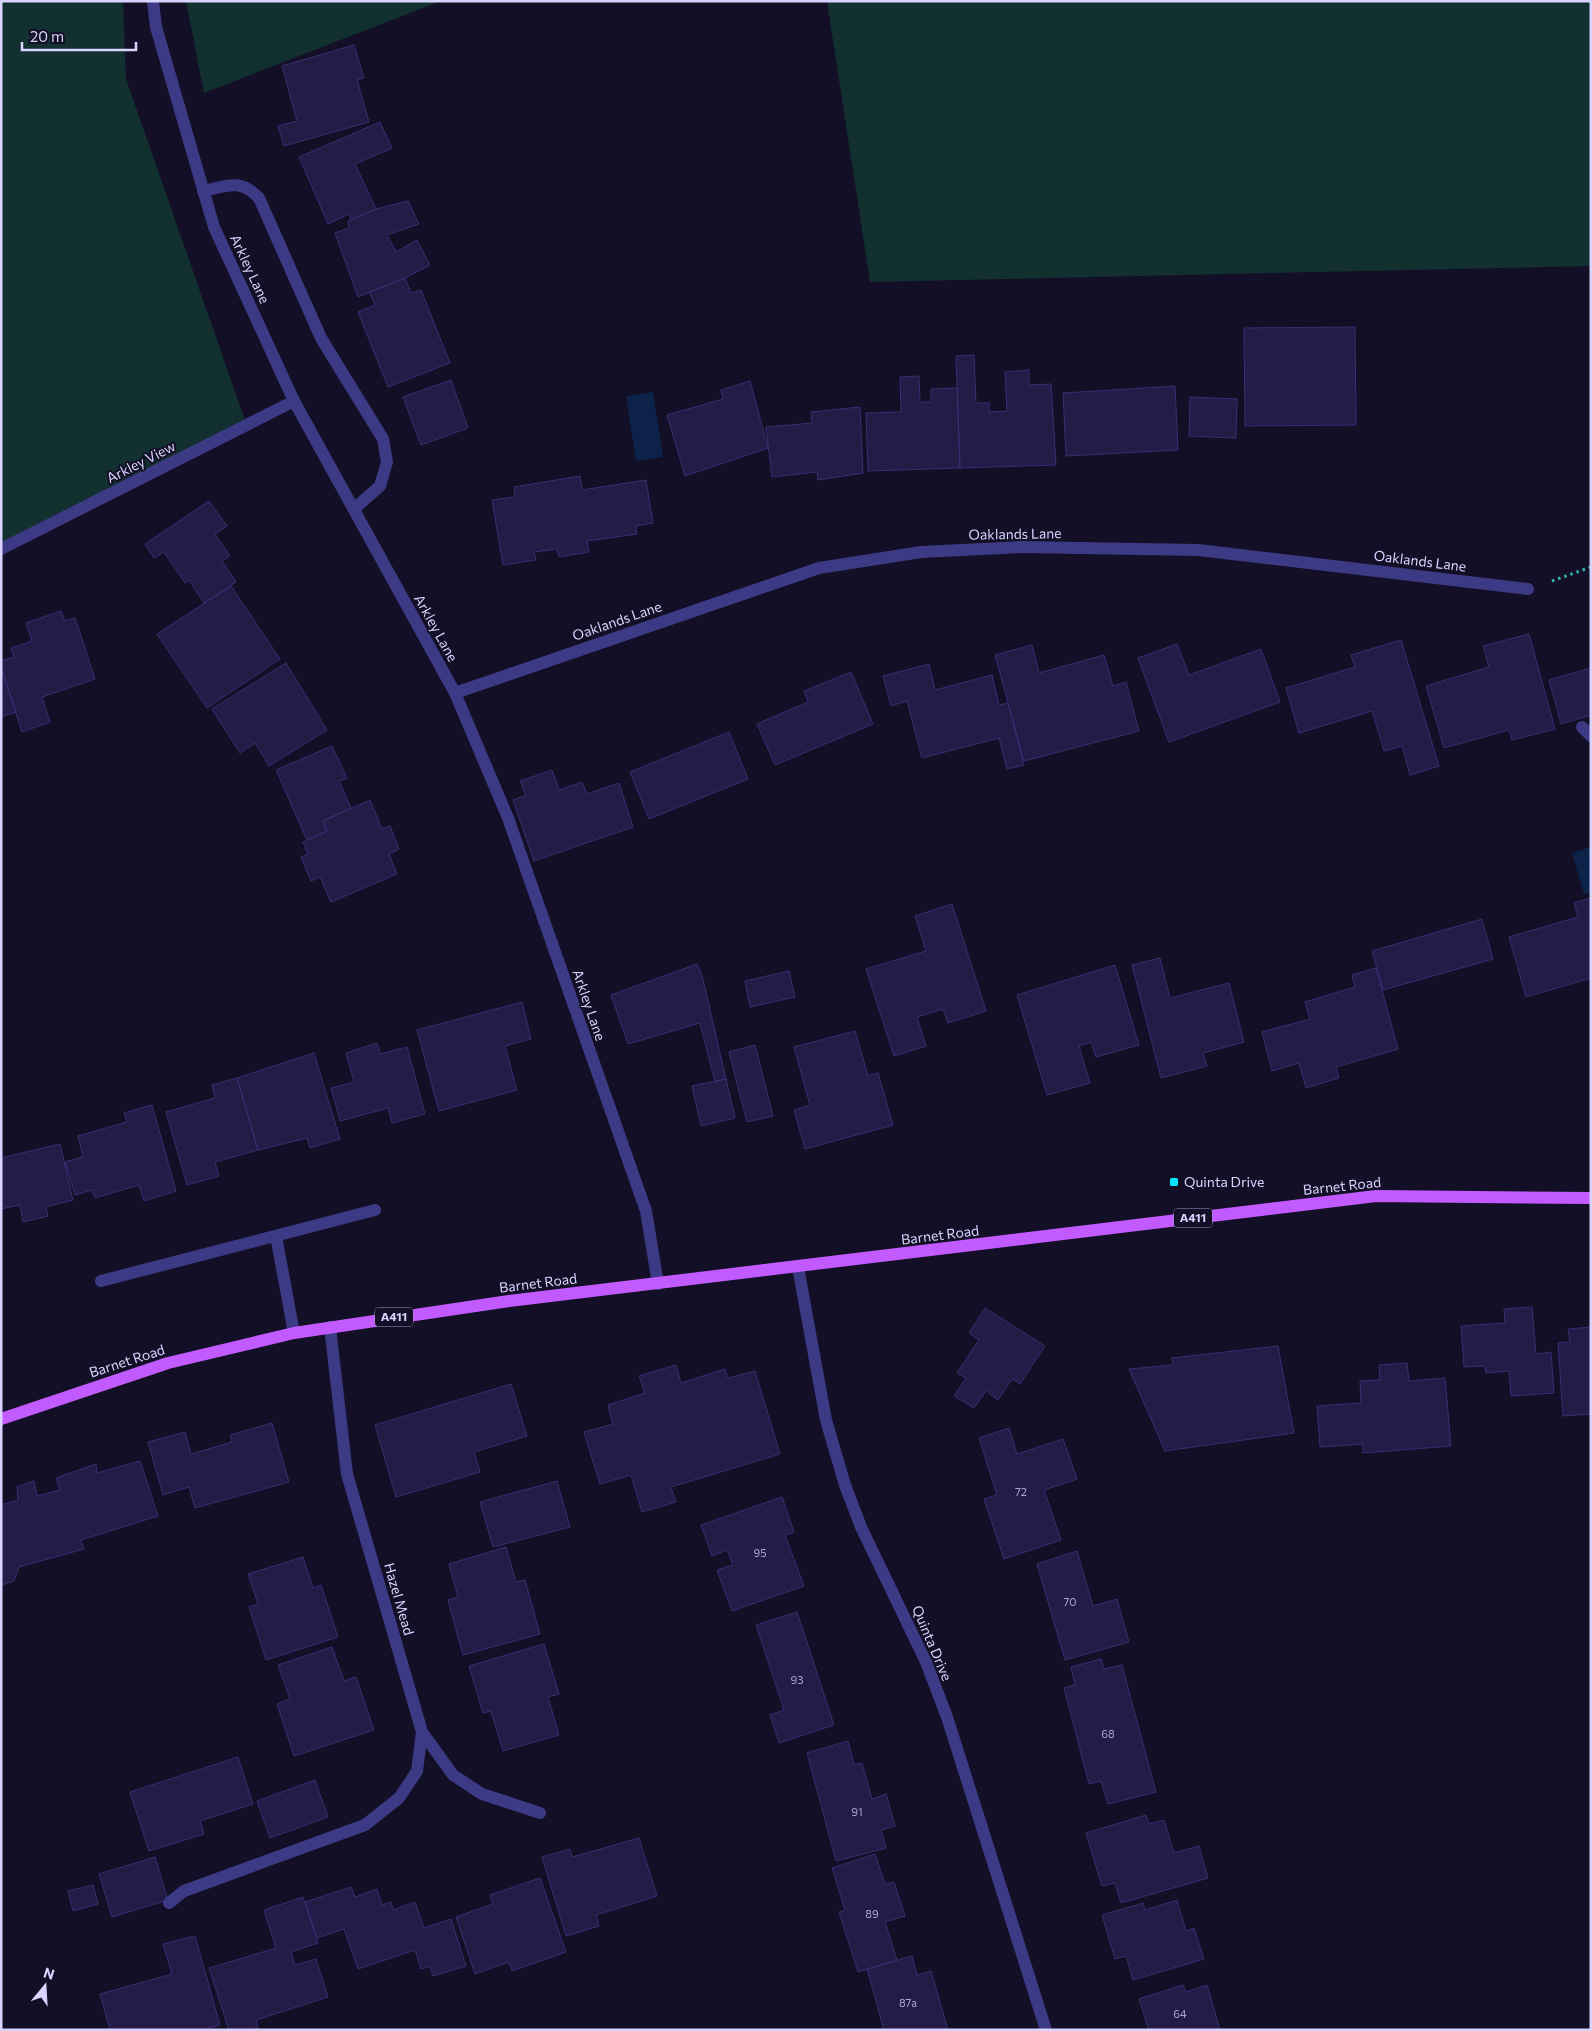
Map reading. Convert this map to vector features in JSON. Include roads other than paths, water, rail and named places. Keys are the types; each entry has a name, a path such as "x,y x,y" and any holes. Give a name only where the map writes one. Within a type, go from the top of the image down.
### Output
{"main road":[{"name":"Barnet Road","path":"1,1419 168,1363 294,1333 330,1326 509,1301 798,1268 1376,1196 1591,1198"}],"street":[{"name":"Arkley Lane","path":"153,1 156,27 214,227 294,401 455,693 508,818 646,1211 658,1284"},
{"path":"203,191 234,184 249,187 259,198 321,338 383,439 387,462 380,486 354,509"},
{"name":"Arkley View","path":"1,549 294,401"},
{"name":"Oaklands Lane","path":"455,693 819,568 921,552 1021,547 1198,550 1528,589"},
{"path":"101,1281 375,1210"},
{"path":"276,1236 294,1333"},
{"name":"Quinta Drive","path":"798,1268 826,1420 845,1485 861,1527 926,1662 947,1716 1046,2030"},
{"name":"Hazel Mead","path":"330,1326 347,1474 422,1732 453,1775 482,1794 540,1813"},
{"path":"169,1903 184,1891 365,1825 398,1798 417,1771 422,1732"}],"water":[{"path":"653,392 663,457 636,461 626,396"},
{"path":"1591,847 1591,892 1584,894 1572,853"}],"place":[{"name":"Quinta Drive","path":"1174,1182"}]}
